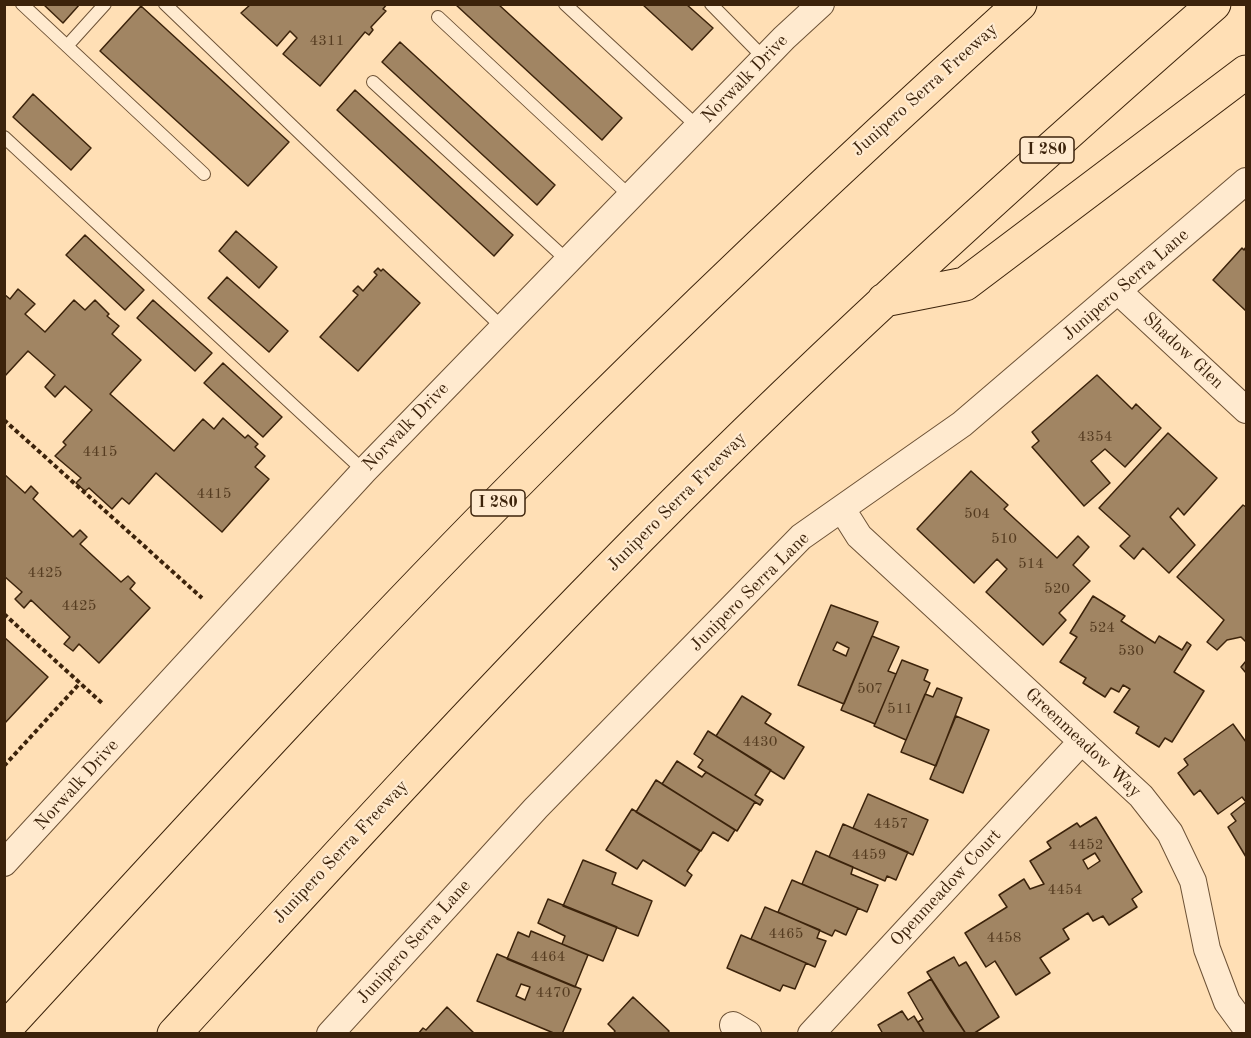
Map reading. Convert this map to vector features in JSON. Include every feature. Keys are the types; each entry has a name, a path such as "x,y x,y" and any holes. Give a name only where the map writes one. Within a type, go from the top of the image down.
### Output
{"highway":[{"name":"Junipero Serra Freeway","path":"4,1030 235,779 529,470 856,152 1020,4"},
{"name":"Junipero Serra Freeway","path":"174,1034 472,710 617,561 884,300 1065,134 1214,4"},
{"path":"884,300 965,284 1246,72"}],"street":[{"name":"Norwalk Drive","path":"4,863 364,471 764,58 821,4"},
{"name":"Junipero Serra Lane","path":"330,1034 544,800 801,537 962,424 1246,181"},
{"name":"Shadow Glen","path":"1119,292 1246,410"},
{"name":"Greenmeadow Way","path":"842,509 859,536 1141,796 1170,833 1193,882 1207,949 1227,1002 1246,1028"},
{"name":"Openmeadow Court","path":"811,1034 1081,742"}],"lane":[{"path":"22,4 204,174"},
{"path":"67,46 105,4"},
{"path":"165,4 503,328"},
{"path":"565,4 698,127"},
{"path":"711,4 764,58"},
{"path":"438,17 630,196"},
{"path":"373,82 568,261"},
{"path":"4,137 364,471"}],"path":[{"path":"4,420 202,598"},
{"path":"4,615 103,704"},
{"path":"4,766 80,683"}],"building":[{"path":"43,4 80,4 63,23"},
{"path":"251,4 387,4 383,9 386,11 371,27 373,30 369,35 365,32 320,86 283,54 297,38 290,31 277,46 241,13"},
{"path":"455,4 498,4 622,118 602,140"},
{"path":"642,4 686,4 713,28 692,50"},
{"path":"141,6 289,142 248,186 100,51"},
{"path":"400,42 555,185 537,205 382,62"},
{"path":"355,90 513,235 494,256 337,110"},
{"path":"33,94 91,148 71,170 13,117"},
{"path":"236,231 277,267 259,288 219,251"},
{"path":"85,235 144,290 125,310 66,255"},
{"path":"1246,247 1246,311 1213,280 1242,248 1244,250"},
{"path":"378,268 381,271 383,269 420,303 358,371 320,337 358,295 353,291 358,286 363,291 377,275 374,272"},
{"path":"227,277 288,331 269,352 208,298"},
{"path":"18,289 35,304 25,314 45,332 74,300 85,310 95,300 109,314 107,316 119,326 112,334 141,360 110,394 174,451 203,419 214,429 223,418 245,438 248,435 258,444 255,447 265,456 255,467 269,479 222,532 156,473 129,504 122,498 112,509 89,488 85,491 76,483 81,478 55,456 66,445 63,442 92,410 65,386 55,397 45,387 55,375 28,351 4,377 4,294 10,299"},
{"path":"153,300 212,353 195,371 137,318"},
{"path":"223,363 282,417 263,437 204,383"},
{"path":"1097,375 1132,409 1136,404 1161,428 1125,467 1105,449 1091,461 1110,483 1084,506 1032,447 1039,441 1032,432"},
{"path":"1168,433 1217,478 1184,515 1178,508 1170,517 1195,545 1169,573 1143,548 1134,559 1120,546 1130,536 1099,508"},
{"path":"971,471 1008,505 1004,509 1057,558 1078,536 1089,547 1073,565 1090,581 1059,613 1066,620 1043,645 986,592 1007,569 997,559 974,583 917,529"},
{"path":"4,474 25,493 31,486 38,493 33,499 73,537 80,530 87,537 80,544 121,582 128,576 135,583 130,589 150,608 99,663 79,644 73,651 64,644 70,637 31,600 24,608 15,599 22,592 4,576"},
{"path":"1243,505 1246,507 1246,642 1241,637 1227,640 1217,650 1207,642 1224,620 1177,577"},
{"path":"1093,596 1125,616 1121,621 1155,643 1159,636 1182,650 1187,642 1191,645 1174,672 1204,691 1172,742 1165,738 1159,747 1136,733 1139,727 1114,712 1130,689 1123,685 1119,692 1111,688 1105,697 1083,683 1086,678 1060,662 1077,637 1070,633"},
{"path":"831,605 878,622 844,704 798,685","holes":["837,642 849,648 846,656 833,650"]},
{"path":"872,636 899,647 888,671 896,674 875,724 841,710"},
{"path":"4,637 48,677 4,724"},
{"path":"902,660 928,670 924,680 930,683 906,740 874,726"},
{"path":"1246,661 1246,673 1241,667"},
{"path":"937,688 962,698 936,766 901,752 925,694 933,697"},
{"path":"742,696 771,714 765,723 804,747 784,779 716,736"},
{"path":"956,716 989,730 963,793 930,779"},
{"path":"1233,724 1246,742 1246,802 1242,797 1218,814 1200,790 1194,795 1178,773 1188,765 1184,759"},
{"path":"708,731 771,770 755,795 763,800 760,805 698,767 703,760 694,754"},
{"path":"677,761 702,777 706,772 755,802 737,831 662,784"},
{"path":"656,780 735,830 728,841 713,832 701,851 636,812"},
{"path":"868,794 928,820 913,855 853,828"},
{"path":"1246,802 1246,857 1228,827 1236,821 1231,814"},
{"path":"632,809 700,851 687,871 692,875 685,886 643,860 637,869 606,850"},
{"path":"1096,817 1142,892 1132,899 1137,907 1109,925 1103,916 1093,921 1088,913 1063,929 1069,939 1040,958 1050,973 1016,995 995,961 986,967 965,933 1007,907 999,895 1024,879 1030,889 1044,884 1030,861 1051,848 1047,842 1077,823 1080,827","holes":["1095,853 1100,861 1088,869 1083,860"]},
{"path":"843,824 908,852 896,880 887,876 885,881 829,857"},
{"path":"816,851 853,867 851,874 878,885 867,912 802,884"},
{"path":"583,860 616,873 612,884 652,901 638,936 563,906"},
{"path":"792,880 858,908 846,935 835,930 832,936 778,912"},
{"path":"548,899 617,927 603,961 562,944 565,936 538,923"},
{"path":"765,907 820,930 817,938 826,941 815,967 751,939"},
{"path":"531,931 588,955 575,987 507,959 518,932 529,937"},
{"path":"741,935 806,963 795,989 783,985 780,991 727,968"},
{"path":"497,954 581,989 562,1034 556,1034 477,1001","holes":["521,984 530,987 525,1000 516,996"]},
{"path":"954,957 959,966 966,962 999,1017 973,1034 966,1034 927,972"},
{"path":"931,979 966,1034 925,1034 918,1022 923,1019 908,993"},
{"path":"633,997 669,1031 667,1034 613,1034 615,1031 608,1024"},
{"path":"447,1007 475,1034 418,1034 423,1028 426,1030"},
{"path":"902,1011 908,1020 914,1016 925,1034 883,1034 878,1025"}]}
